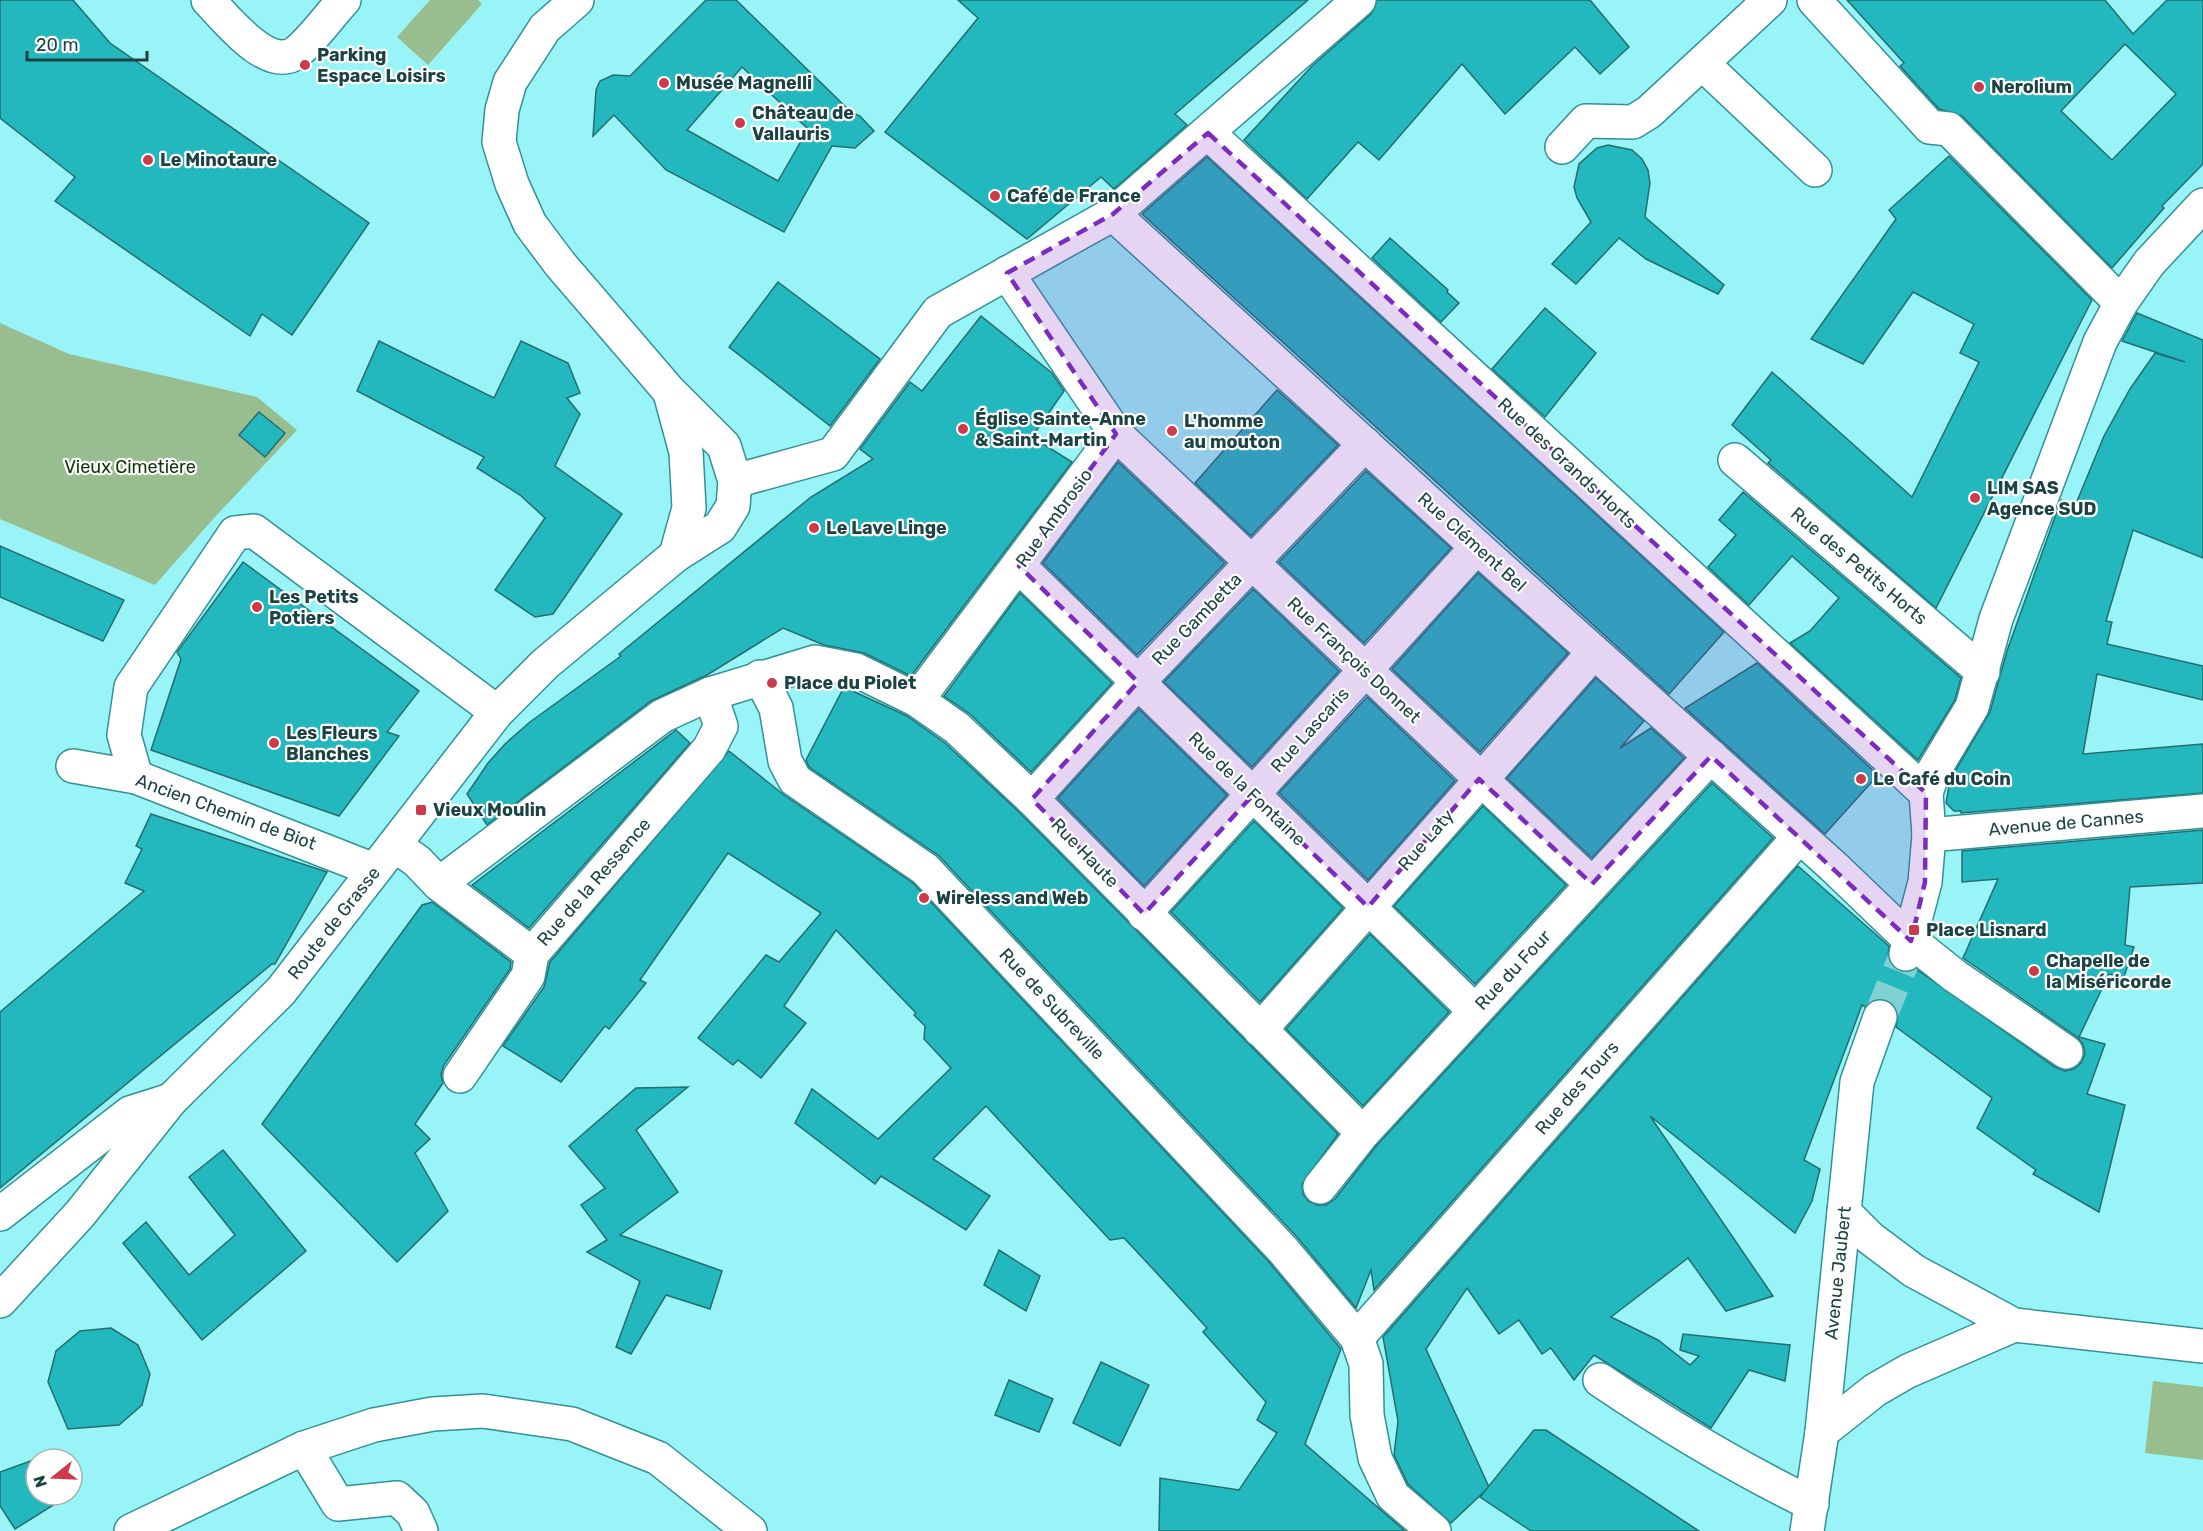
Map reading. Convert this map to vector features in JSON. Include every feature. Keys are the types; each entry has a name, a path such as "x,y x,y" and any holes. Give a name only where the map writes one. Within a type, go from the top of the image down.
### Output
{"street":[{"path":"208,0 254,46 268,55 286,58 297,52 344,0"},
{"path":"577,0 545,28 510,82 502,110 499,142 512,184 530,224 560,264 669,391 724,446 735,481 833,454 938,312 1113,214 1359,0"},
{"path":"1562,147 1586,120 1633,122 1649,112 1770,0"},
{"path":"1814,0 1930,127 1949,129 2121,303"},
{"path":"1703,64 1815,170"},
{"name":"Rue des Grands Horts","path":"1208,133 1926,792"},
{"path":"1909,947 1925,882 1929,835 1926,792 1933,772 1972,707 2000,608 2100,342 2121,303 2149,263 2203,205"},
{"name":"Rue Clément Bel","path":"1113,214 1477,547 1711,756 1798,838 1834,867 1909,947 2066,1052"},
{"path":"1007,273 1116,434"},
{"path":"669,391 686,452 689,508 676,555"},
{"name":"Rue François Donnet","path":"1116,434 1592,884"},
{"name":"Rue Ambrosio","path":"917,700 1116,434"},
{"name":"Rue Gambetta","path":"1032,799 1138,682 1365,444"},
{"name":"Rue des Petits Horts","path":"1735,460 1983,672"},
{"name":"Route de Grasse","path":"0,1300 80,1214 171,1100 281,991 496,712 545,664 676,555 720,526 733,506 735,481"},
{"path":"136,777 123,735 131,687 235,533 254,531 496,712"},
{"name":"Rue Lascaris","path":"1144,914 1477,547"},
{"name":"Rue de la Fontaine","path":"1019,566 1475,1011"},
{"name":"Rue Laty","path":"1260,1030 1479,779 1594,652"},
{"name":"Rue Haute","path":"439,884 662,717 710,694 814,662 856,670 917,700 957,728 1032,799 1364,1133"},
{"name":"Rue de Subreville","path":"760,677 776,708 785,761 795,780 925,869 1206,1166 1283,1250 1356,1338"},
{"name":"Rue de la Ressence","path":"394,845 417,861 439,884 532,954 709,749 721,726 710,694"},
{"name":"Rue du Four","path":"1320,1187 1364,1133 1711,756"},
{"name":"Ancien Chemin de Biot","path":"73,766 136,777 374,870"},
{"name":"Avenue de Cannes","path":"1929,835 2203,811"},
{"name":"Rue des Tours","path":"1356,1338 1798,838"},
{"path":"460,1076 528,976 532,954"},
{"name":"Avenue Jaubert","path":"1810,1517 1822,1432 1857,1082 1880,1017"},
{"path":"0,1214 130,1113 171,1100"},
{"path":"1844,1212 1870,1238 1914,1271 2014,1325 2203,1346"},
{"path":"1822,1432 1875,1390 1908,1371 2014,1325"},
{"path":"1356,1338 1366,1364 1367,1415 1375,1458 1393,1496 1434,1531"},
{"path":"1600,1380 1673,1428 1765,1481 1810,1517"},
{"path":"131,1531 304,1448 374,1425 433,1414 483,1411 572,1424 658,1458 750,1531"},
{"path":"304,1448 338,1504 397,1498 413,1513 421,1531"}],"highlighted area":[{"path":"1208,133 1926,793 1925,882 1911,941 1711,756 1592,884 1479,779 1368,907 1253,795 1144,914 1032,799 1138,682 1019,566 1116,434 1007,273 1113,214"}],"green space":[{"path":"430,0 478,0 482,4 428,65 397,37"},
{"name":"Vieux Cimetière","path":"0,323 69,354 257,397 297,430 155,585 0,519"},
{"path":"2153,1381 2203,1387 2203,1460 2145,1453"}],"building":[{"name":"Le Minotaure","path":"0,0 73,0 110,43 369,223 292,335 262,314 250,336 55,201 75,177 0,118"},
{"name":"Musée Magnelli","path":"706,0 736,0 851,112 860,116 874,131 855,148 832,146 784,232 666,170 614,115 593,136 596,90 600,81 613,75 630,76","holes":["742,67 808,129 778,181 687,130"]},
{"path":"958,0 1308,0 1175,114 1187,125 1114,189 1101,177 1027,239 885,132 978,18"},
{"path":"1377,0 1590,0 1629,47 1600,74 1575,47 1505,114 1462,64 1379,160 1358,142 1307,199 1244,140 1312,66 1371,14"},
{"path":"1847,0 2105,0 2133,34 2167,0 2203,0 2203,164 2162,206 2164,208 2112,268 1962,116 1939,109 1900,66 1904,63","holes":["2125,44 2176,94 2112,160 2061,111"]},
{"path":"1608,145 1632,150 1642,159 1648,170 1650,183 1645,217 1724,285 1718,294 1646,259 1619,238 1576,284 1552,264 1591,222 1577,198 1574,187 1579,164 1597,148"},
{"path":"1949,156 2092,300 1936,608 1768,463 1771,460 1732,425 1772,372 1912,497 1979,362 1960,353 1974,324 1913,292 1863,364 1811,339 1896,219 1889,210"},
{"path":"1207,157 1724,632 1669,694 1142,214"},
{"path":"1390,238 1448,290 1447,292 1459,303 1441,322 1372,258"},
{"path":"778,282 880,359 830,426 729,347"},
{"path":"1545,308 1596,353 1545,417 1492,369"},
{"path":"2137,313 2203,340 2203,558 2133,530 2106,621 2112,622 2107,644 2203,666 2203,700 2097,674 2083,754 2203,744 2203,793 1961,813 1961,811 1954,811 1946,803 1950,780 1990,712 2007,651 2061,500 2075,506 2104,436 2130,389 2155,353 2185,362 2122,341"},
{"path":"981,316 1052,373 1064,391 1032,437 1072,462 911,676 864,653 824,645 783,628 707,675 651,701 487,825 467,794 488,763 505,744 530,722 621,656 619,654 811,497 873,459 860,449 910,382 922,391"},
{"path":"379,341 494,398 521,341 568,363 580,393 567,398 580,414 555,466 622,514 553,614 535,617 495,590 545,518 520,495 477,468 484,457 357,391"},
{"path":"1277,390 1338,445 1251,536 1195,483"},
{"path":"259,412 285,433 265,457 239,435"},
{"path":"1118,462 1225,563 1137,655 1043,563"},
{"path":"1366,471 1451,548 1364,643 1279,562"},
{"path":"1743,492 1961,678 1955,700 1918,760 1790,643 1810,631 1839,598 1792,556 1749,605 1708,567 1736,535 1719,520"},
{"path":"0,546 124,600 103,641 0,597"},
{"path":"243,562 419,691 387,732 399,736 339,816 151,750 181,659 177,652"},
{"path":"1478,573 1568,653 1480,752 1392,669"},
{"path":"1253,589 1339,671 1252,767 1164,682"},
{"path":"1020,593 1112,683 1031,772 970,714 944,696"},
{"path":"1757,663 1878,775 1825,834 1685,708"},
{"path":"1596,678 1644,721 1620,748 1651,728 1684,758 1592,858 1507,778"},
{"path":"844,687 907,716 945,743 1019,812 1338,1134 1302,1184 1303,1194 1308,1201 1317,1205 1326,1205 1335,1199 1377,1145 1712,783 1773,838 1374,1290 1371,1270 1356,1308 1297,1237 939,856 809,767 806,760"},
{"path":"1367,697 1455,781 1368,880 1279,793"},
{"path":"1139,709 1227,795 1144,886 1058,798"},
{"path":"676,730 690,743 529,928 472,885"},
{"path":"729,751 784,795 913,883 1269,1262 1341,1349 1305,1444 1405,1531 1159,1531 1160,1478 1239,1490 1277,1433 1257,1420 1266,1402 1203,1332 1207,1328 1124,1238 1110,1240 986,1106 933,1159 990,1196 966,1230 881,1176 875,1184 795,1123 812,1089 878,1139 951,1068 924,1039 925,1026 914,1015 916,1013 836,930 784,1006 806,1023 761,1078 738,1060 733,1065 698,1038 766,955 779,962 821,913 728,853 640,980 646,983 609,1029 605,1026 561,1082 503,1046 544,987 550,962"},
{"path":"1483,806 1566,885 1475,984 1394,906"},
{"path":"151,814 327,872 275,964 272,964 0,1188 0,1012 144,891 125,883 142,849 136,846"},
{"path":"1254,821 1343,908 1260,1002 1171,912"},
{"path":"2203,830 2203,883 2130,887 2125,945 2134,947 2124,977 2109,974 2079,1037 2105,1044 2087,1094 2125,1105 2099,1212 2033,1174 2036,1170 1977,1128 1992,1098 1896,1027 1898,1014 1895,1005 1886,999 1876,999 1865,1007 1862,1005 1804,1160 1820,1169 1812,1201 1795,1233 1650,1116 1773,1296 1726,1311 1688,1258 1611,1317 1658,1340 1690,1365 1699,1356 1680,1350 1683,1334 1790,1345 1785,1381 1749,1370 1711,1428 1594,1355 1574,1380 1551,1348 1542,1354 1519,1320 1499,1334 1467,1288 1426,1349 1489,1487 1451,1523 1408,1484 1394,1455 1398,1421 1383,1337 1798,866 1889,946 1888,958 1893,968 1902,972 1916,969 2055,1067 2065,1071 2074,1069 2081,1063 2085,1054 2083,1044 2077,1037 1963,958 1998,879 1962,882 1962,851"},
{"path":"432,902 511,962 510,969 444,1065 441,1074 443,1083 415,1124 430,1139 415,1153 448,1211 397,1262 262,1124 422,905"},
{"path":"1370,934 1449,1012 1363,1106 1286,1029"},
{"path":"688,1087 636,1130 678,1192 620,1235 722,1271 710,1309 666,1295 631,1354 616,1347 640,1281 587,1252 607,1240 581,1205 605,1188 569,1146 636,1088"},
{"path":"223,1150 306,1251 202,1340 123,1243 146,1222 189,1275 235,1235 189,1177"},
{"path":"999,1250 1040,1276 1026,1311 984,1285"},
{"path":"111,1328 138,1345 150,1374 142,1405 119,1425 68,1429 48,1382 56,1351 80,1331"},
{"path":"1101,1362 1149,1385 1120,1446 1073,1423"},
{"path":"1009,1380 1053,1399 1039,1432 995,1415"},
{"path":"1534,1430 1546,1430 1699,1531 1531,1531 1480,1497"},
{"path":"24,1463 24,1507 50,1507 15,1529 0,1506 0,1472"}],"tunnel":[{"path":"1880,1017 1906,954"}],"place":[{"name":"Parking Espace Loisirs","path":"305,65"},
{"name":"Musée Magnelli","path":"664,83"},
{"name":"Nerolium","path":"1979,87"},
{"name":"Château de Vallauris","path":"740,123"},
{"name":"Le Minotaure","path":"148,160"},
{"name":"Café de France","path":"995,196"},
{"name":"Église Sainte-Anne & Saint-Martin","path":"963,429"},
{"name":"L'homme au mouton","path":"1172,431"},
{"name":"LIM SAS Agence SUD","path":"1975,498"},
{"name":"Le Lave Linge","path":"814,528"},
{"name":"Les Petits Potiers","path":"257,607"},
{"name":"Place du Piolet","path":"772,683"},
{"name":"Les Fleurs Blanches","path":"274,743"},
{"name":"Le Café du Coin","path":"1861,779"},
{"name":"Vieux Moulin","path":"421,810"},
{"name":"Wireless and Web","path":"924,898"},
{"name":"Place Lisnard","path":"1914,930"},
{"name":"Chapelle de la Miséricorde","path":"2034,971"}]}
